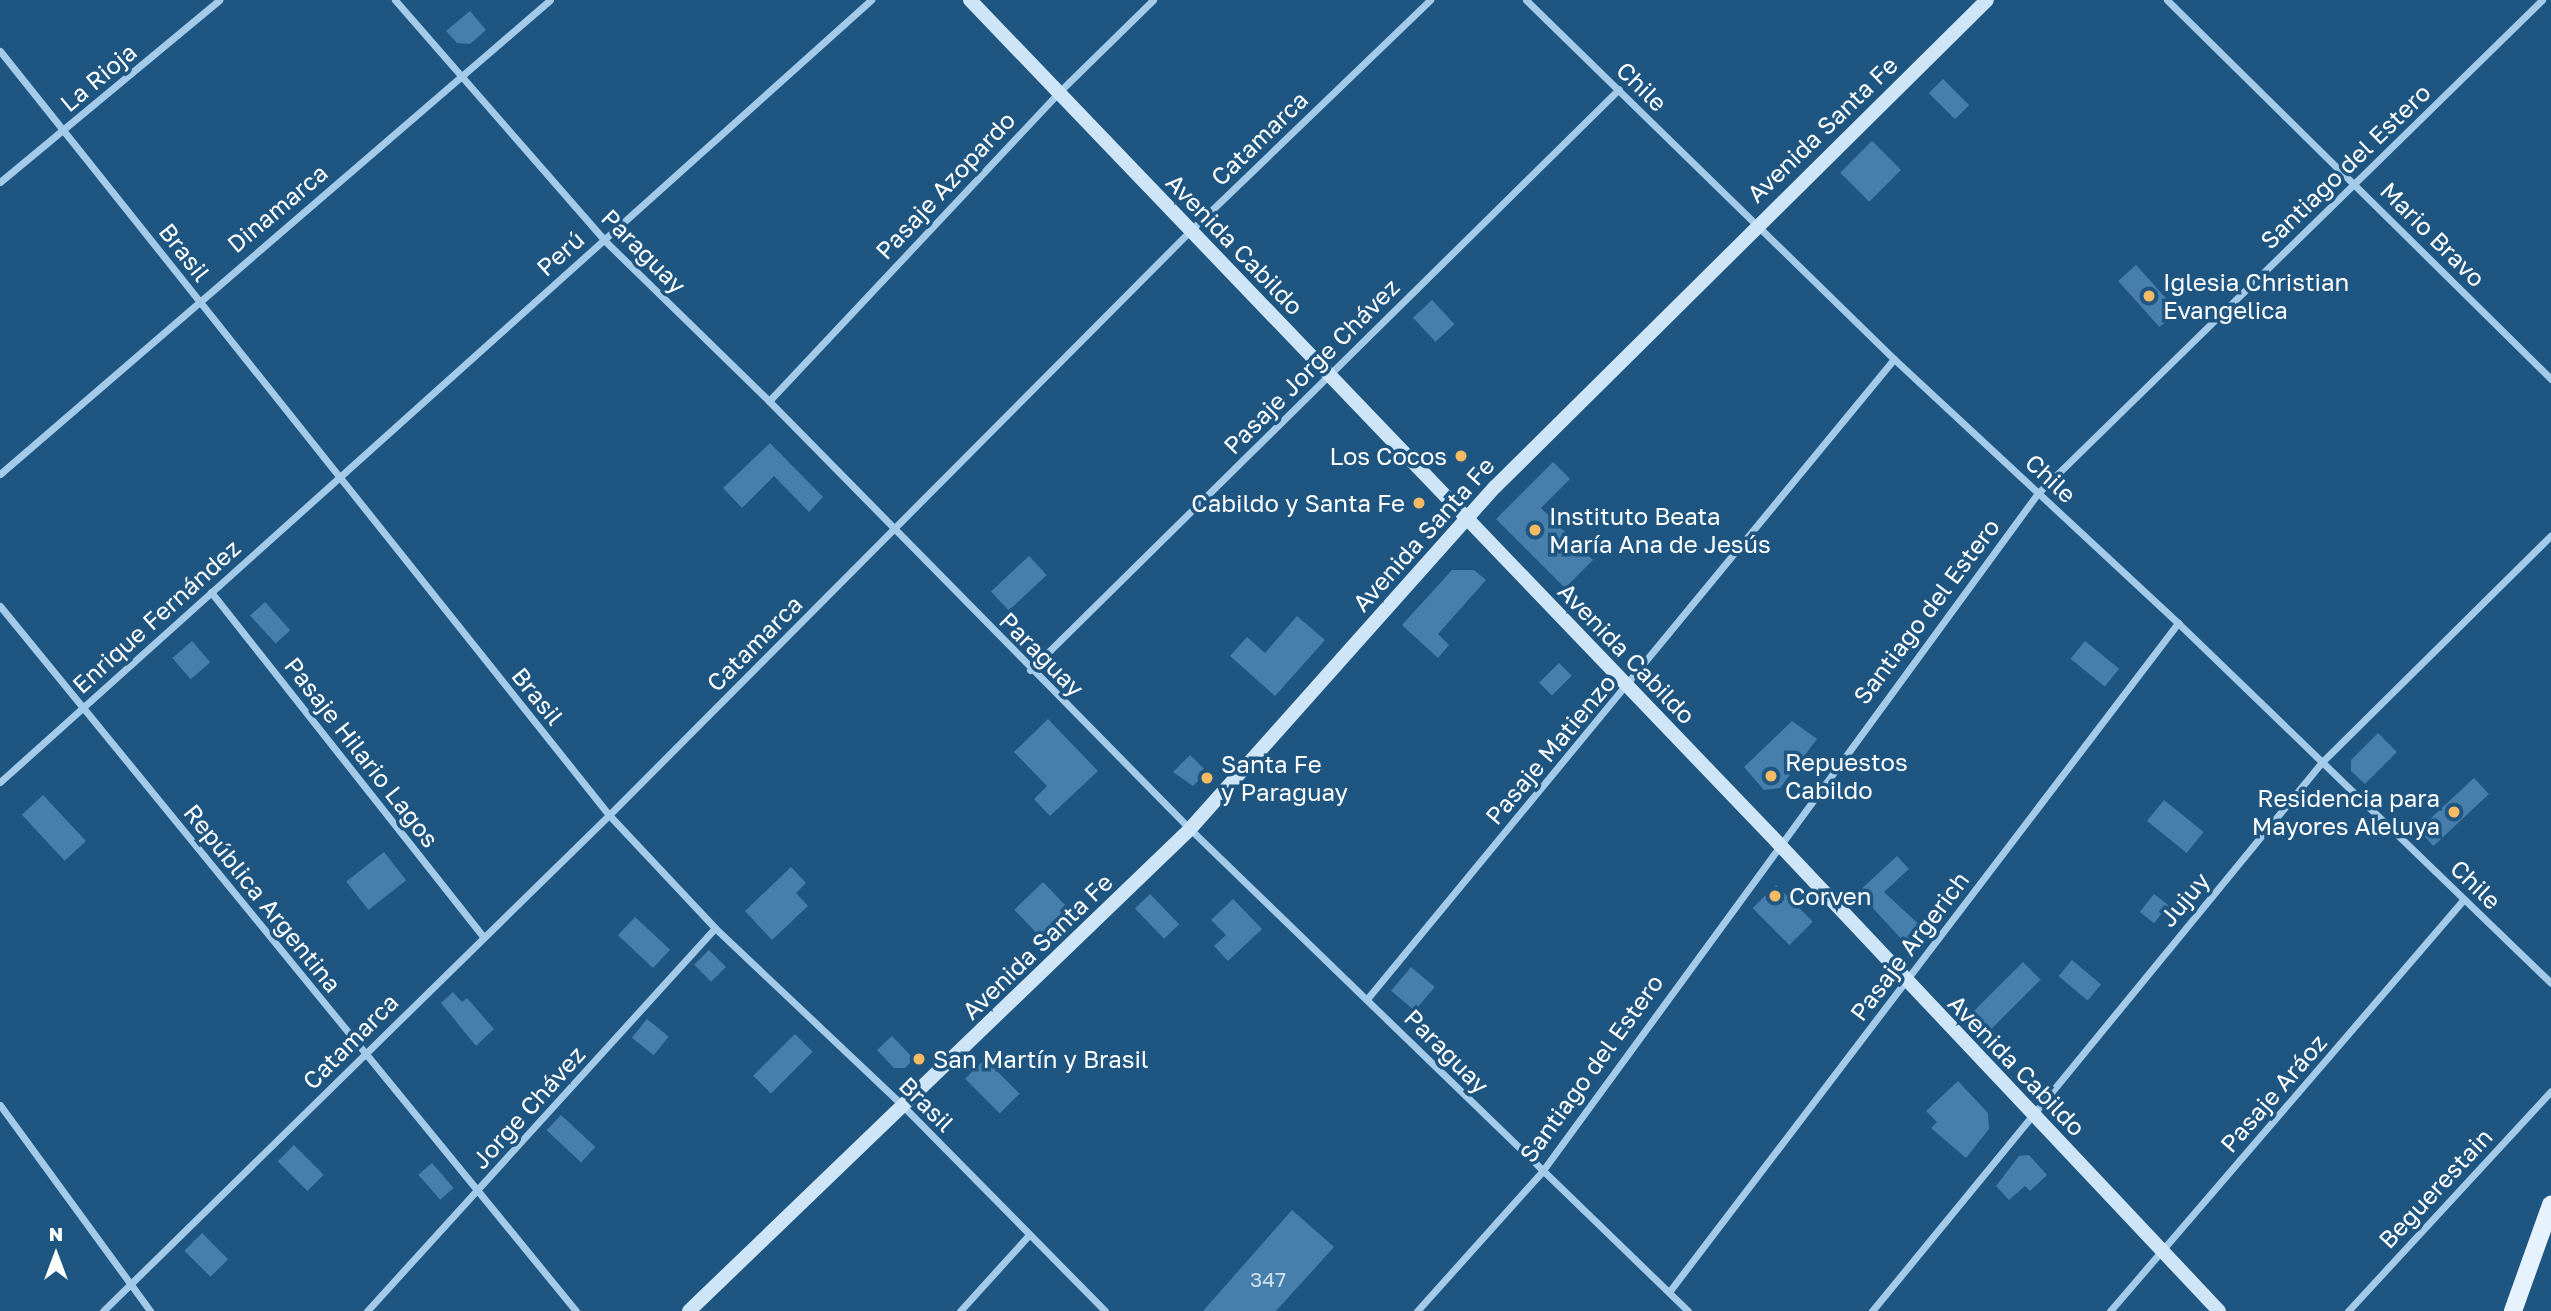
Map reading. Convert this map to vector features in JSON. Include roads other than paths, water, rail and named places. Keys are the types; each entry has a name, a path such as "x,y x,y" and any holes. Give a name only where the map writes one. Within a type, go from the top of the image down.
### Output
{"main road":[{"path":"2513,1311 2551,1205"}],"street":[{"name":"La Rioja","path":"0,182 65,131 219,0"},
{"name":"Paraguay","path":"395,0 460,78 604,240 769,401 1030,670 1190,829 1367,999 1541,1172 1688,1311"},
{"name":"Dinamarca","path":"0,474 550,0"},
{"name":"Perú","path":"337,478 871,0"},
{"name":"Avenida Cabildo","path":"970,0 1778,843 1906,982 2219,1311"},
{"name":"Pasaje Azopardo","path":"769,401 1058,93 1153,0"},
{"name":"Catamarca","path":"103,1311 609,815 1191,230 1430,0"},
{"name":"Chile","path":"1526,0 1894,359 2178,623 2551,983"},
{"name":"Avenida Santa Fe","path":"689,1311 1190,829 1467,518 1757,225 1987,0"},
{"name":"Mario Bravo","path":"2167,0 2551,379"},
{"name":"Santiago del Estero","path":"1417,1311 1541,1172 1778,843 2038,493 2542,0"},
{"name":"Brasil","path":"0,51 337,478 609,815 715,928 904,1107 1028,1236 1105,1311"},
{"name":"Pasaje Jorge Chávez","path":"1030,670 1619,89"},
{"name":"Pasaje Matienzo","path":"1367,999 1628,686 1894,359"},
{"name":"Enrique Fernández","path":"0,782 337,478"},
{"name":"Jujuy","path":"1872,1311 2032,1112 2322,762 2551,535"},
{"name":"Pasaje Hilario Lagos","path":"211,592 483,937"},
{"name":"República Argentina","path":"0,606 576,1311"},
{"name":"Pasaje Argerich","path":"1669,1292 2178,623"},
{"name":"Pasaje Aráoz","path":"2110,1311 2464,899"},
{"name":"Jorge Chávez","path":"367,1311 715,928"},
{"name":"Beguerestain","path":"2348,1311 2551,1091"},
{"path":"0,1105 150,1311"},
{"path":"960,1311 1028,1236"}],"place":[{"name":"Iglesia Christian Evangelica","path":"2149,296"},
{"name":"Los Cocos","path":"1461,456"},
{"name":"Cabildo y Santa Fe","path":"1419,503"},
{"name":"Instituto Beata María Ana de Jesús","path":"1535,530"},
{"name":"Repuestos Cabildo","path":"1771,776"},
{"name":"Santa Fe y Paraguay","path":"1207,778"},
{"name":"Residencia para Mayores Aleluya","path":"2454,812"},
{"name":"Corven","path":"1775,896"},
{"name":"San Martín y Brasil","path":"919,1059"}]}
